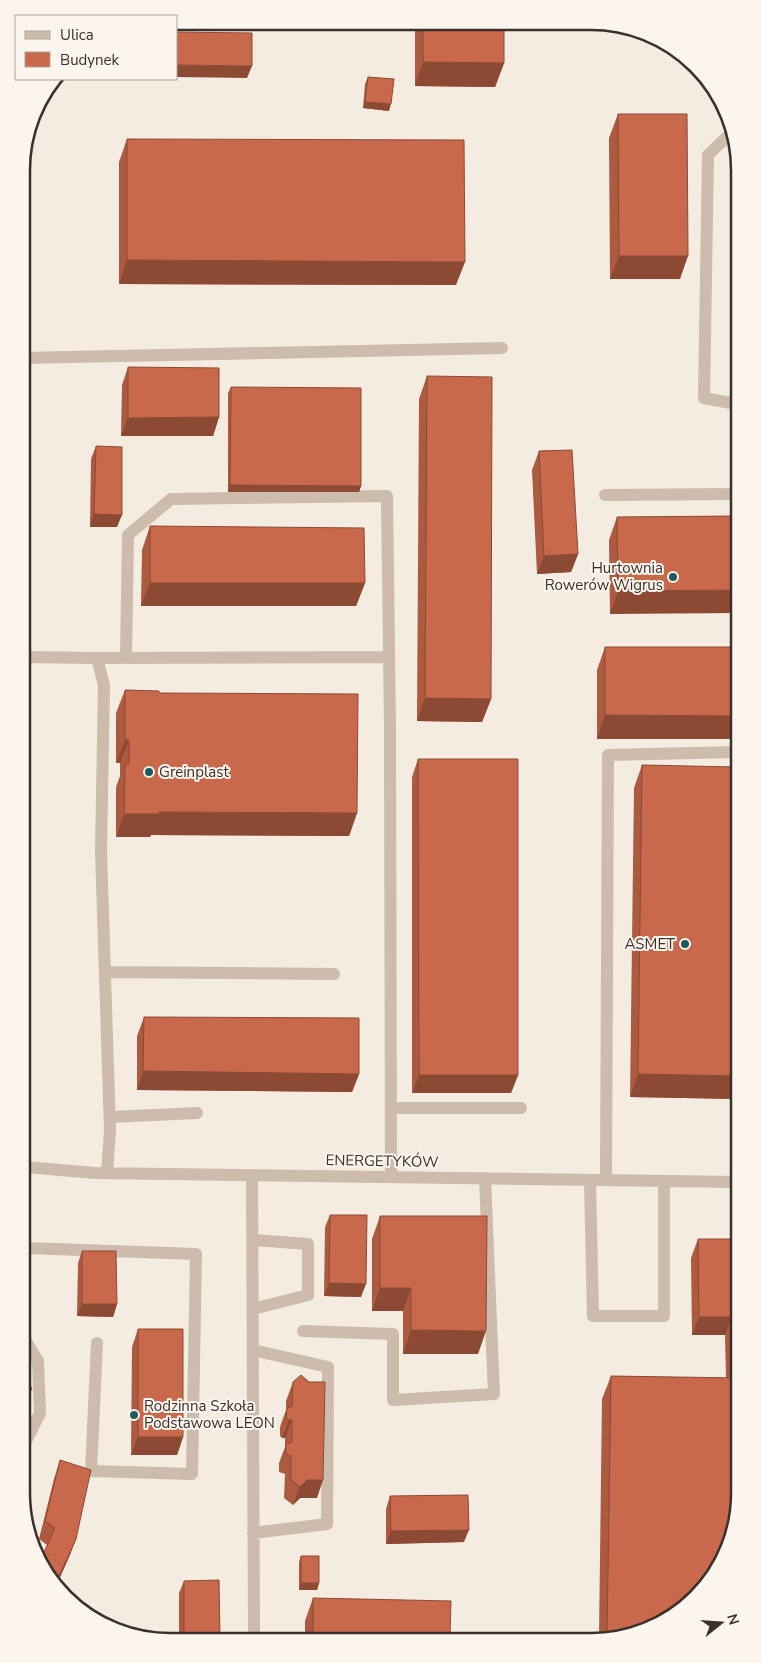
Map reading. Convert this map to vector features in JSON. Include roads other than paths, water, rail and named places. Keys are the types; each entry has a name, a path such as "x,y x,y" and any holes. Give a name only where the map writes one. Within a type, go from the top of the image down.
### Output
{"street":[{"path":"727,137 708,155 704,398 731,403"},
{"path":"30,358 502,348"},
{"path":"605,495 731,494"},
{"path":"126,658 128,535 171,499 387,496 391,1177"},
{"path":"30,657 389,657"},
{"path":"97,658 104,685 101,851 110,1117 107,1173"},
{"path":"606,1180 608,755 731,752"},
{"path":"105,972 334,974"},
{"path":"391,1108 521,1108"},
{"path":"110,1117 197,1113"},
{"name":"ENERGETYKÓW","path":"30,1168 107,1173 252,1176 731,1182"},
{"path":"252,1176 254,1633"},
{"path":"303,1331 393,1334 393,1400 494,1394 485,1178"},
{"path":"590,1180 593,1316 664,1316 664,1181"},
{"path":"253,1240 308,1244 308,1295 253,1309"},
{"path":"30,1248 196,1254 192,1474 91,1471 97,1343"},
{"path":"30,1347 38,1360 40,1413 30,1433"},
{"path":"252,1350 328,1367 328,1524 253,1533"}],"place":[{"name":"Hurtownia Rowerów Wigrus","path":"673,577"},
{"name":"Greinplast","path":"149,772"},
{"name":"ASMET","path":"685,944"},
{"name":"Rodzinna Szkoła Podstawowa LEON","path":"134,1415"}]}
